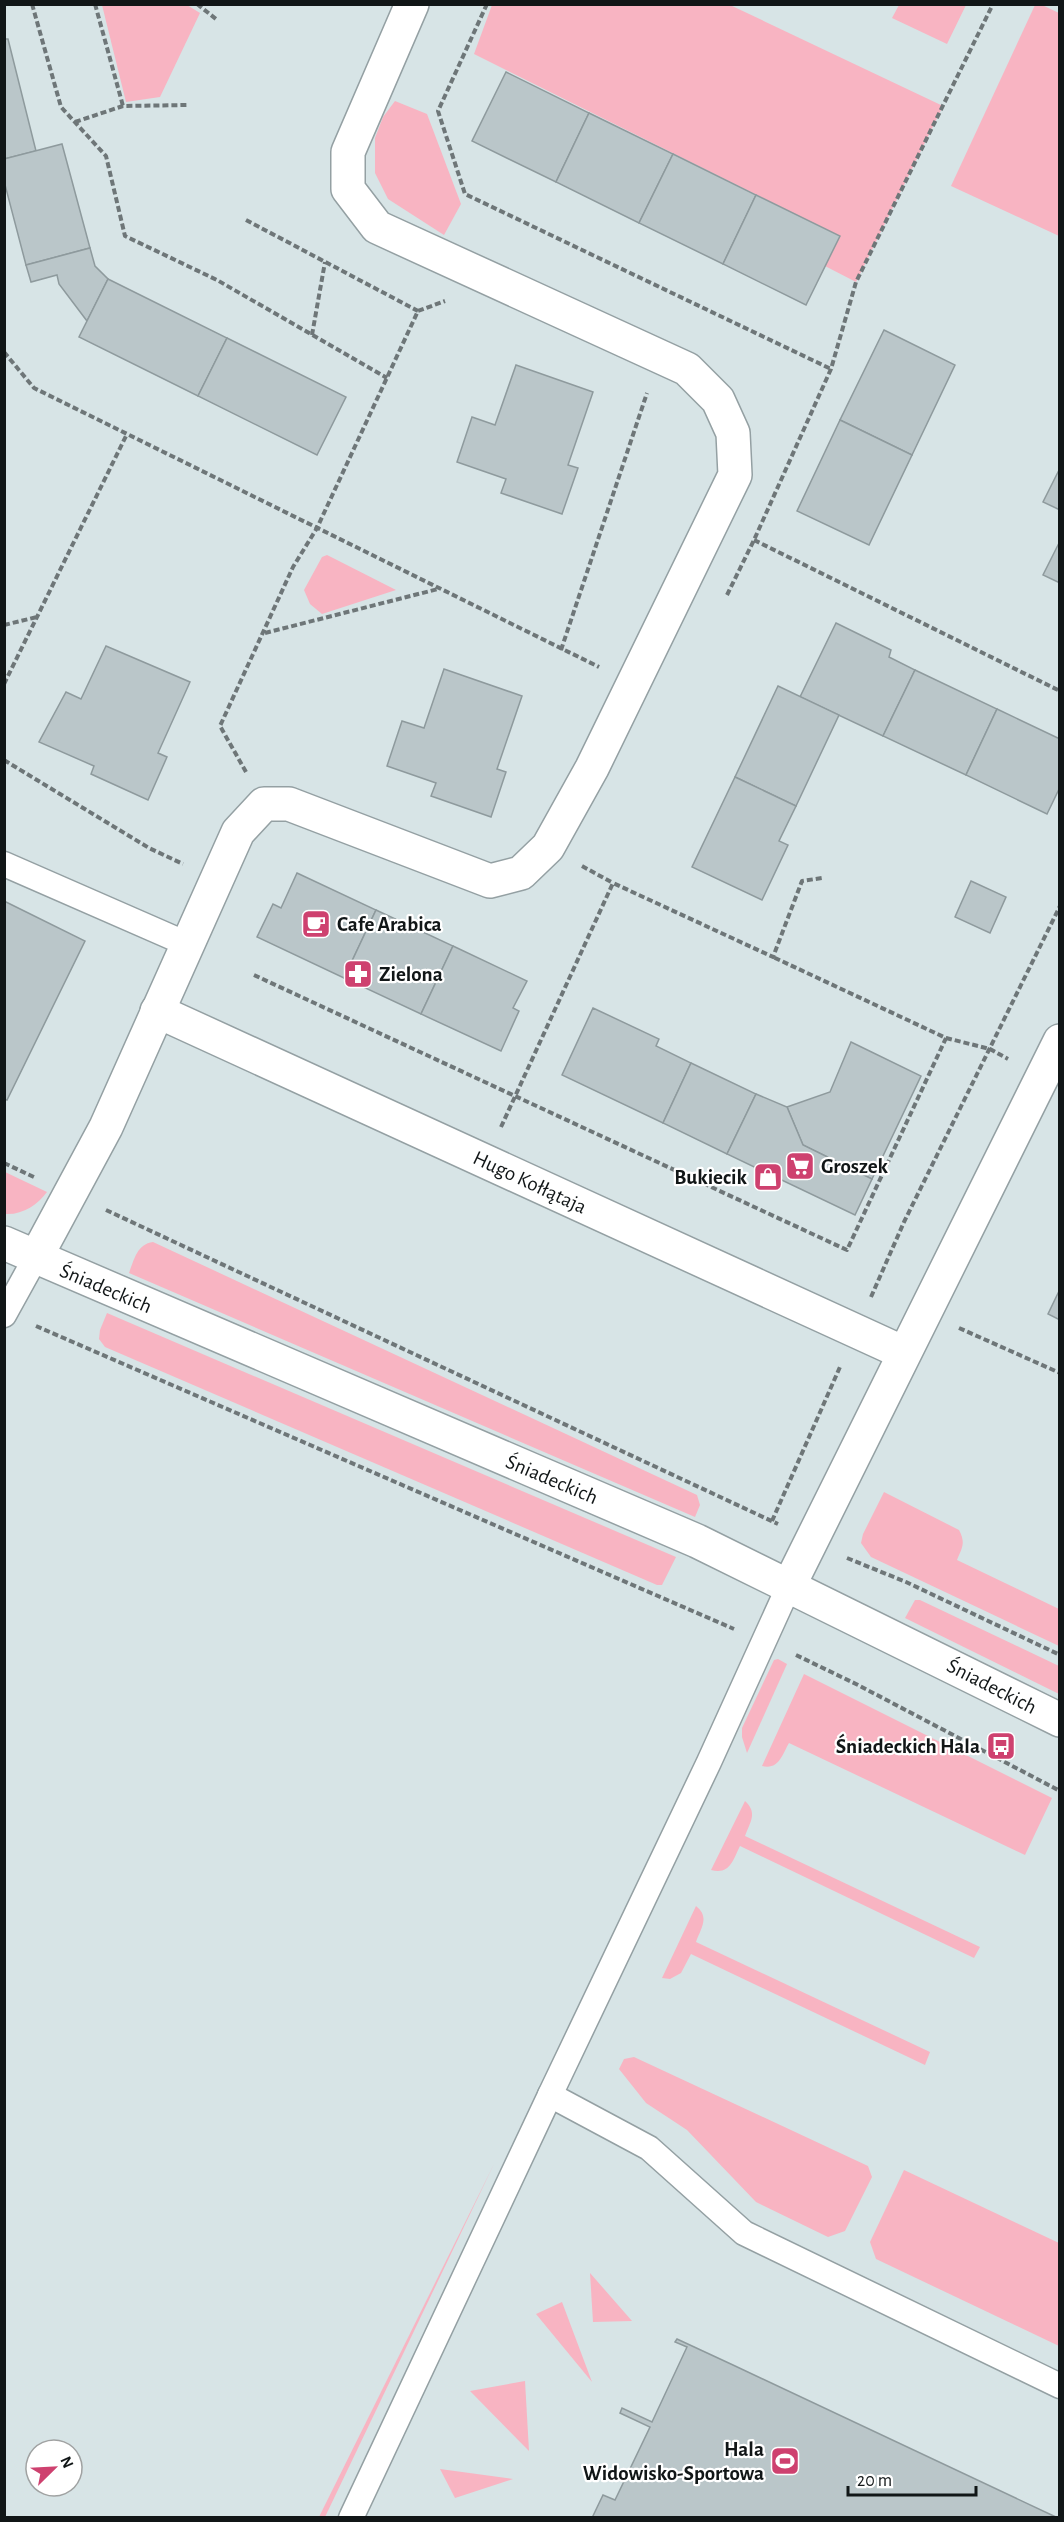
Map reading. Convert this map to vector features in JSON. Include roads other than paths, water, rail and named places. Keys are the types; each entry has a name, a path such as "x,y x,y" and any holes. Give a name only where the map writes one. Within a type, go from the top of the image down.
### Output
{"street":[{"name":"Śniadeckich","path":"36,1257 72,1194 106,1127 238,832 264,804 289,804 490,881 521,873 548,847 592,768 735,475 733,434 718,400 687,369 377,226 348,189 348,152 412,4"},
{"name":"Hugo Kołłątaja","path":"157,1011 904,1353"},
{"path":"789,1586 1059,1041"},
{"name":"Śniadeckich","path":"4,1243 697,1541 1059,1720"}],"lane":[{"path":"4,864 187,944"},
{"path":"5,1315 36,1257"},
{"path":"351,2517 709,1762 789,1586"},
{"path":"550,2095 650,2148 744,2233 1059,2386"}],"place":[{"name":"Cafe Arabica","path":"316,924"},
{"name":"Zielona","path":"358,974"},
{"name":"Groszek","path":"800,1166"},
{"name":"Bukiecik","path":"768,1177"},
{"name":"Śniadeckich Hala","path":"1001,1746"},
{"name":"Hala Widowisko-Sportowa","path":"785,2461"}]}
